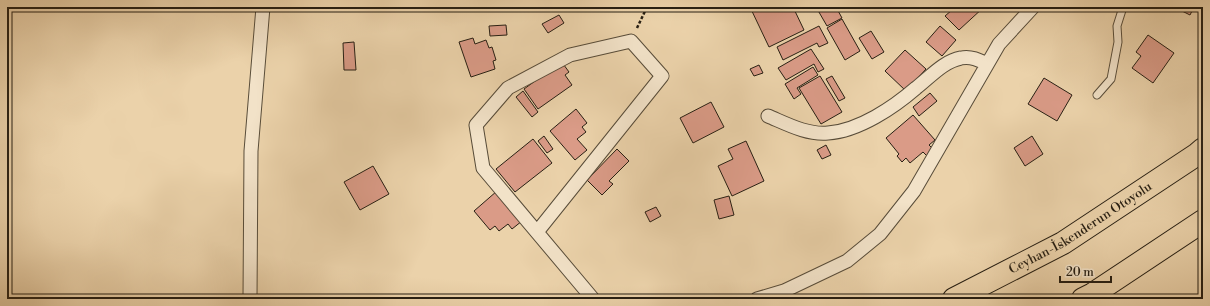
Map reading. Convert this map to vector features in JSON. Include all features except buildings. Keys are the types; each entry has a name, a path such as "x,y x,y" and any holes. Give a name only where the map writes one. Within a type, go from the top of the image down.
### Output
{"highway":[{"name":"Ceyhan-İskenderun Otoyolu","path":"954,299 1063,243 1203,149"},
{"path":"1084,299 1203,221"}],"street":[{"path":"250,299 251,151 263,7"},
{"path":"757,299 784,291 847,261 880,234 914,191 999,44 1033,7"},
{"path":"537,232 662,76 631,41 570,55 508,88 476,125 483,168 593,299"},
{"path":"768,116 805,131 816,133 827,134 847,130 888,108 912,92 944,65 953,60 970,57 987,64"}],"lane":[{"path":"1097,95 1111,79 1118,42 1117,26 1123,7"}],"path":[{"path":"631,41 647,7"}]}
